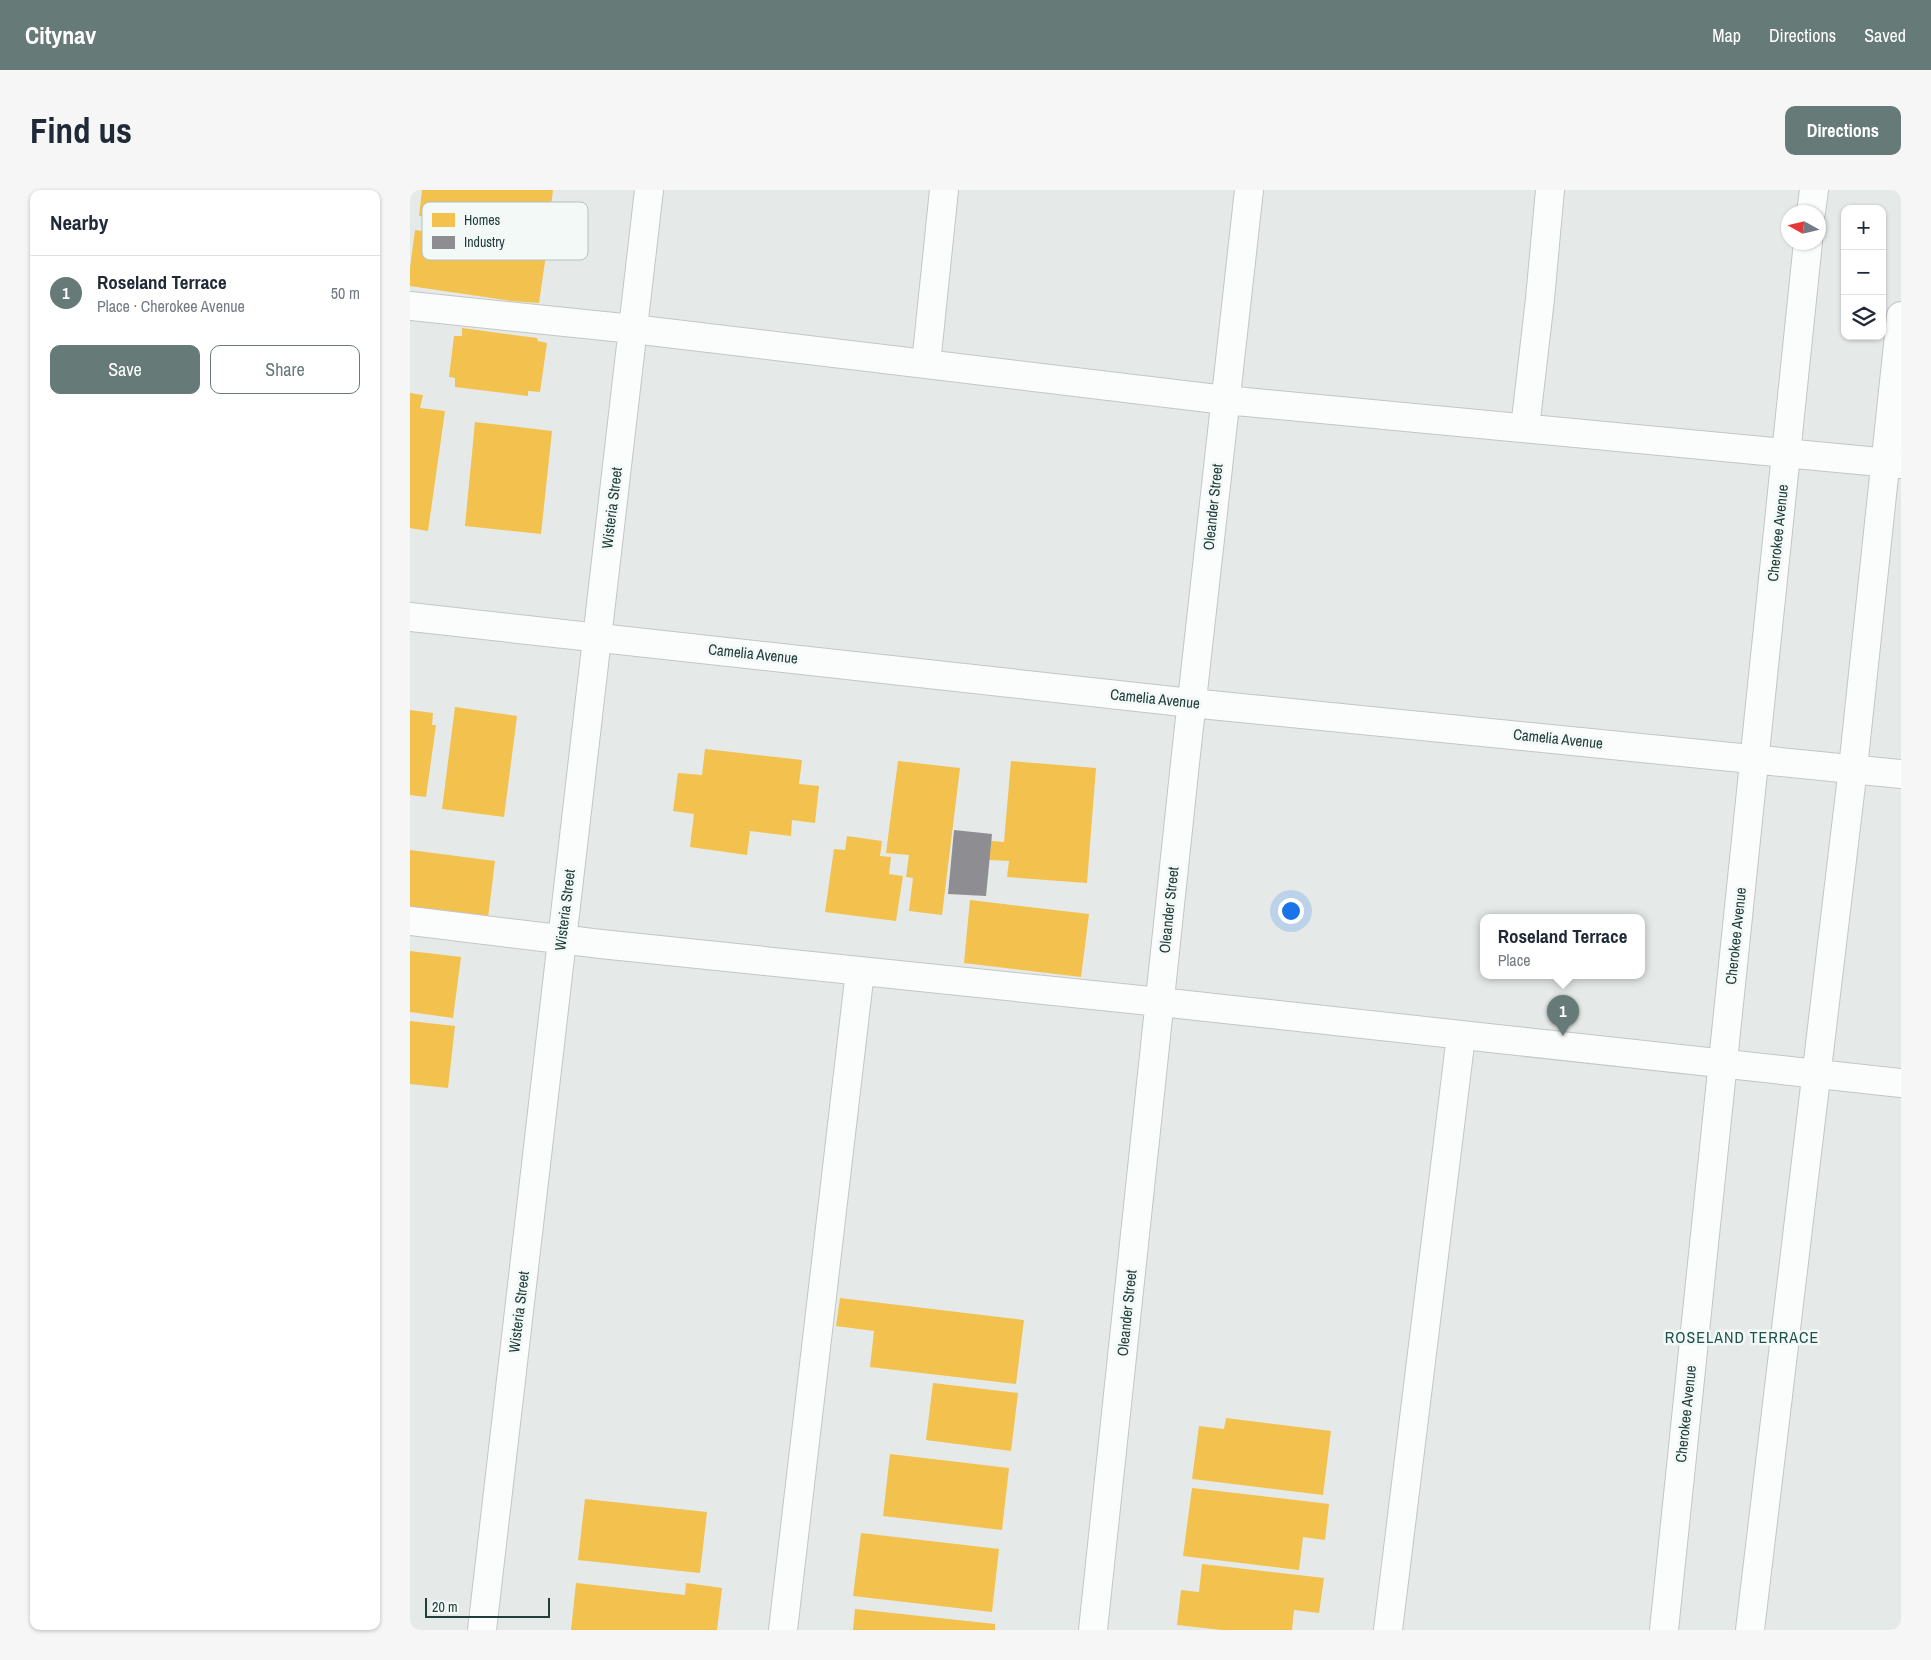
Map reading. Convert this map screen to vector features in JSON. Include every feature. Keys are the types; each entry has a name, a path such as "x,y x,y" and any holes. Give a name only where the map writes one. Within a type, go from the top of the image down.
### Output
{"street":[{"name":"Wisteria Street","path":"482,1630 649,190"},
{"path":"926,364 944,190"},
{"name":"Oleander Street","path":"1093,1630 1191,703 1249,190"},
{"path":"1525,428 1550,190"},
{"path":"1813,205 1814,190"},
{"name":"Cherokee Avenue","path":"1664,1630 1807,250"},
{"path":"410,306 633,329 1226,400 1893,463"},
{"path":"1750,1630 1853,768 1893,463 1901,316"},
{"name":"Camelia Avenue","path":"410,617 1191,703 1901,774"},
{"path":"410,921 562,940 1160,1002 1901,1083"},
{"path":"783,1630 860,971"},
{"path":"1388,1630 1461,1036"}],"building: Homes":[{"path":"422,190 553,190 552,202 422,202 422,216 419,216"},
{"path":"415,230 422,231 422,260 545,260 539,303 511,301 410,286 410,268"},
{"path":"462,328 537,338 538,341 547,343 540,392 528,391 528,396 455,387 455,378 449,377 454,336 462,336"},
{"path":"410,393 423,395 420,408 445,411 428,531 410,528"},
{"path":"475,422 552,431 541,534 465,526"},
{"path":"455,707 517,716 504,817 442,809"},
{"path":"410,710 433,713 432,725 436,725 426,797 410,795"},
{"path":"705,749 802,760 799,784 819,786 815,823 792,820 791,836 750,831 747,855 690,847 694,814 673,811 678,773 702,775"},
{"path":"898,761 960,768 942,915 909,911 913,878 906,877 909,855 886,853"},
{"path":"1011,761 1096,768 1087,883 1007,877 1009,861 989,860 991,841 1004,842"},
{"path":"847,836 882,841 880,856 891,857 889,874 903,876 896,921 825,912 834,849 845,850"},
{"path":"410,850 495,861 488,918 410,908"},
{"path":"970,900 1089,914 1081,977 964,963"},
{"path":"410,951 461,957 453,1018 410,1012"},
{"path":"410,1021 455,1026 448,1088 410,1084"},
{"path":"840,1298 1024,1320 1016,1384 870,1367 874,1331 836,1326"},
{"path":"933,1383 1018,1393 1011,1451 926,1440"},
{"path":"1226,1418 1331,1431 1323,1495 1192,1479 1199,1426 1224,1429"},
{"path":"890,1454 1009,1468 1002,1530 883,1516"},
{"path":"1192,1488 1329,1504 1325,1540 1303,1537 1299,1570 1183,1556"},
{"path":"585,1499 707,1512 700,1573 578,1560"},
{"path":"861,1533 999,1549 992,1612 853,1596"},
{"path":"1202,1564 1324,1578 1319,1613 1294,1610 1292,1630 1222,1630 1177,1625 1181,1590 1199,1592"},
{"path":"576,1583 685,1595 686,1583 722,1588 717,1630 571,1630"},
{"path":"855,1609 995,1624 995,1630 853,1630"}],"building: Industry":[{"path":"954,830 992,834 986,896 948,894"}],"place":[{"name":"Roseland Terrace","path":"1563,1036"}],"district":[{"name":"ROSELAND TERRACE","path":"1742,1337"}]}
